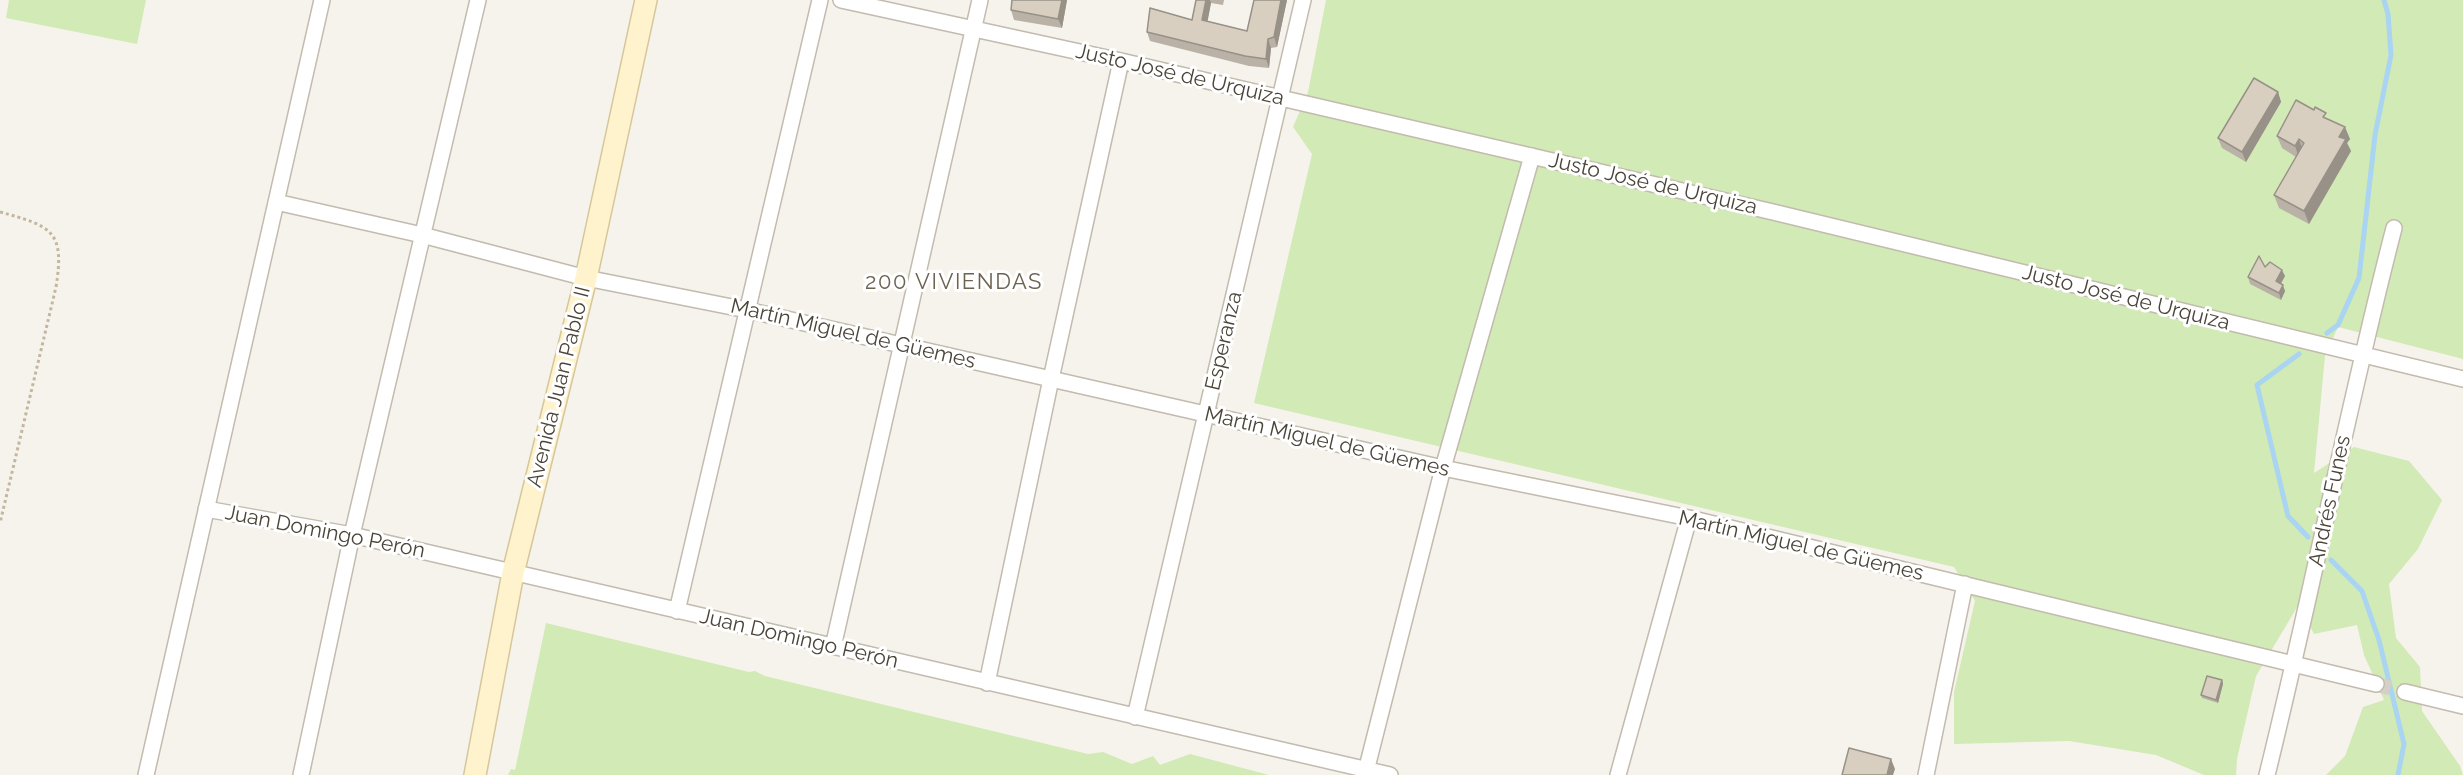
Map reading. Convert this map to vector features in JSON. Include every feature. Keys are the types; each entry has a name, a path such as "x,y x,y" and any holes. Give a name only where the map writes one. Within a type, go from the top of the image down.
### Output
{"street":[{"path":"146,775 322,0"},
{"path":"301,775 352,535 478,0"},
{"name":"Avenida Juan Pablo II","path":"475,775 513,573 586,278 646,0"},
{"path":"677,611 820,0"},
{"name":"Justo José de Urquiza","path":"841,0 1121,61 1773,212 2463,380"},
{"path":"833,647 980,0"},
{"name":"Esperanza","path":"1135,717 1303,0"},
{"path":"987,683 1121,61"},
{"path":"1365,772 1443,468 1532,156"},
{"name":"Martín Miguel de Güemes","path":"276,202 422,235 586,278 747,310 1443,468 1689,518 2376,684"},
{"name":"Andrés Funes","path":"2267,775 2295,663 2361,355 2394,228"},
{"name":"Juan Domingo Perón","path":"206,509 352,535 1365,772 1390,775"},
{"path":"1618,775 1689,518"},
{"path":"1926,775 1965,584"},
{"path":"2405,692 2463,706"}],"path":[{"path":"0,212 24,218 48,230 59,246 60,260 56,287 0,523"}],"green space":[{"path":"9,0 146,0 137,44 6,18"},
{"path":"1326,0 2463,0 2463,359 2338,327 2325,356 2314,473 2354,447 2409,461 2442,500 2418,549 2389,584 2396,638 2420,667 2422,711 2460,766 2463,775 2326,775 2345,756 2363,707 2384,700 2364,655 2357,625 2314,634 2299,604 2256,676 2237,759 2236,775 2204,775 2156,755 2069,741 1954,744 1954,692 1975,601 1954,567 1254,403 1312,154 1293,127 1308,92"},
{"path":"546,623 749,672 755,671 765,676 1088,754 1103,752 1132,764 1153,756 1160,765 1190,754 1269,775 508,775 511,769 515,770"}],"building":[{"path":"1012,0 1062,0 1058,19 1011,10"},
{"path":"1196,0 1206,0 1202,20 1247,31 1254,0 1281,0 1274,37 1268,39 1266,59 1147,32 1150,8 1192,20"},
{"path":"2254,78 2278,92 2242,152 2218,138"},
{"path":"2296,100 2314,110 2315,107 2326,113 2323,117 2345,127 2339,137 2346,139 2304,211 2274,195 2304,143 2299,139 2295,146 2277,136"},
{"path":"2259,256 2265,267 2270,262 2282,270 2276,281 2283,285 2279,293 2248,277"},
{"path":"2207,676 2222,680 2216,700 2201,695"},
{"path":"1849,748 1891,759 1887,775 1842,775"}],"waterway":[{"path":"2327,333 2338,325 2359,278 2375,135 2391,55 2388,14 2384,0"},
{"path":"2299,354 2257,385 2288,516 2308,537"},
{"path":"2331,560 2362,591 2379,640 2404,744 2398,775"}],"tunnel":[{"path":"2376,684 2405,692"}],"district":[{"name":"200 VIVIENDAS","path":"954,282"}]}
